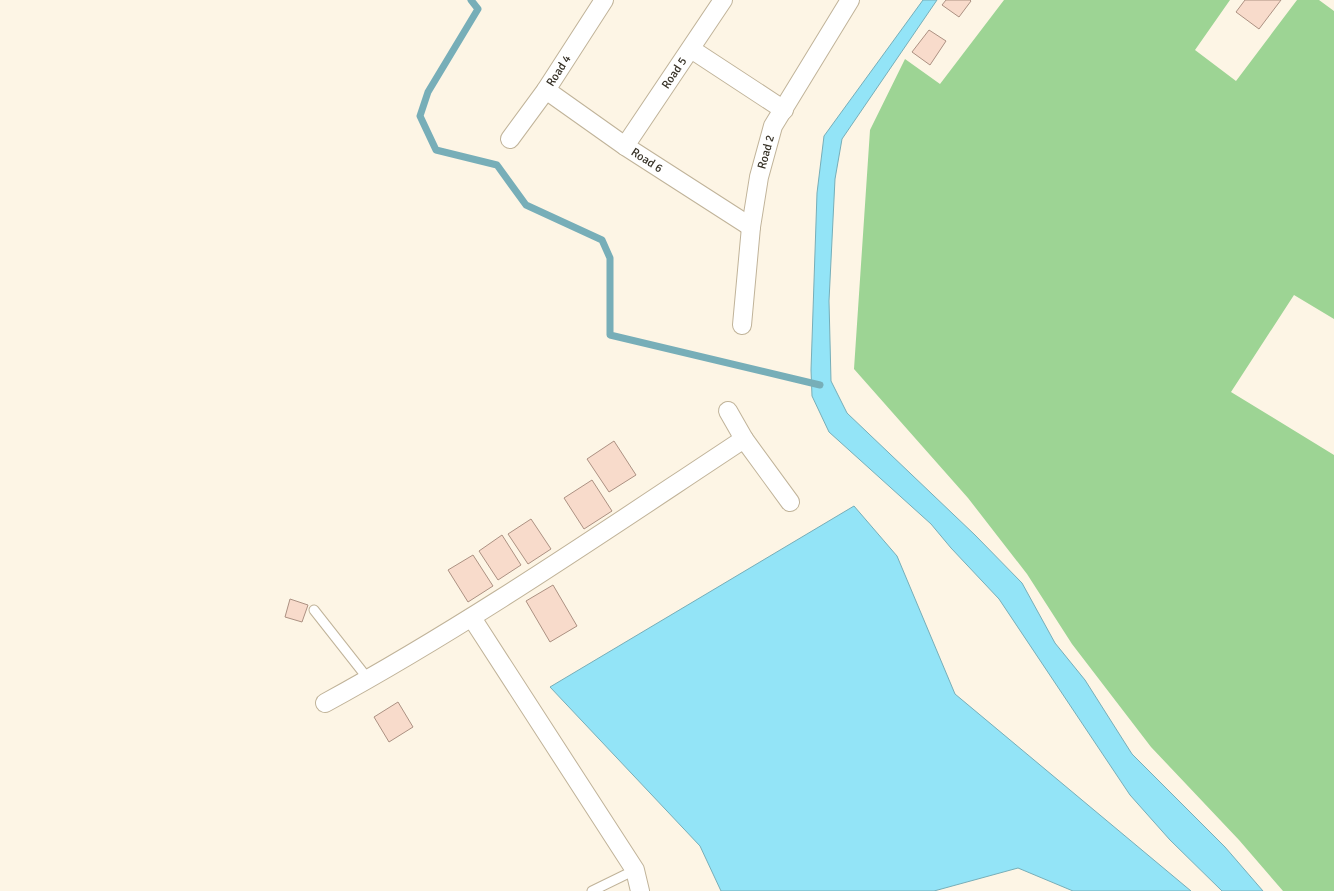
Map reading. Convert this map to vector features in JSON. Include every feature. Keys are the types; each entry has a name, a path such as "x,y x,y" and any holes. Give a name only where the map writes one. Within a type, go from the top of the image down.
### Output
{"street":[{"name":"Road 4","path":"510,139 546,90 604,0"},
{"name":"Road 5","path":"625,146 723,0"},
{"name":"Road 2","path":"742,325 751,227 759,177 773,126 850,0"},
{"path":"691,48 784,110"},
{"name":"Road 6","path":"546,90 625,146 751,227"},
{"path":"728,411 744,439 790,502"},
{"path":"326,703 369,680 472,618 744,439"},
{"path":"472,618 635,870 640,891"}],"lane":[{"path":"314,610 369,680"},
{"path":"592,891 635,870"}],"green space":[{"path":"1004,0 1230,0 1195,50 1236,81 1297,0 1319,0 1334,11 1334,319 1294,295 1231,392 1334,455 1334,891 1283,891 1239,840 1151,747 1072,644 1027,574 968,498 854,369 870,130 905,59 940,84"}],"water":[{"path":"923,0 937,0 842,139 835,179 829,301 831,381 847,413 975,535 1022,583 1055,643 1085,680 1132,754 1225,847 1263,891 1222,891 1170,840 1130,795 999,599 951,548 931,524 829,432 812,396 811,370 817,193 824,136"},
{"path":"854,506 897,556 955,694 1191,891 1073,891 1018,868 934,891 721,891 700,846 550,687"}],"building":[{"path":"946,0 971,1 959,17 942,5"},
{"path":"1245,0 1281,0 1259,29 1236,12"},
{"path":"929,30 946,41 930,65 912,52"},
{"path":"614,441 636,475 609,492 587,459"},
{"path":"592,480 612,511 584,529 564,498"},
{"path":"531,519 551,549 528,564 508,534"},
{"path":"502,535 521,565 498,580 479,551"},
{"path":"473,555 493,586 468,602 448,570"},
{"path":"553,585 577,626 550,642 526,601"},
{"path":"290,599 308,605 302,622 285,617"},
{"path":"398,702 413,727 389,742 374,717"}],"waterway":[{"path":"471,0 478,9 428,92 420,116 436,150 497,165 526,205 602,240 610,258 610,335 820,385"}]}
